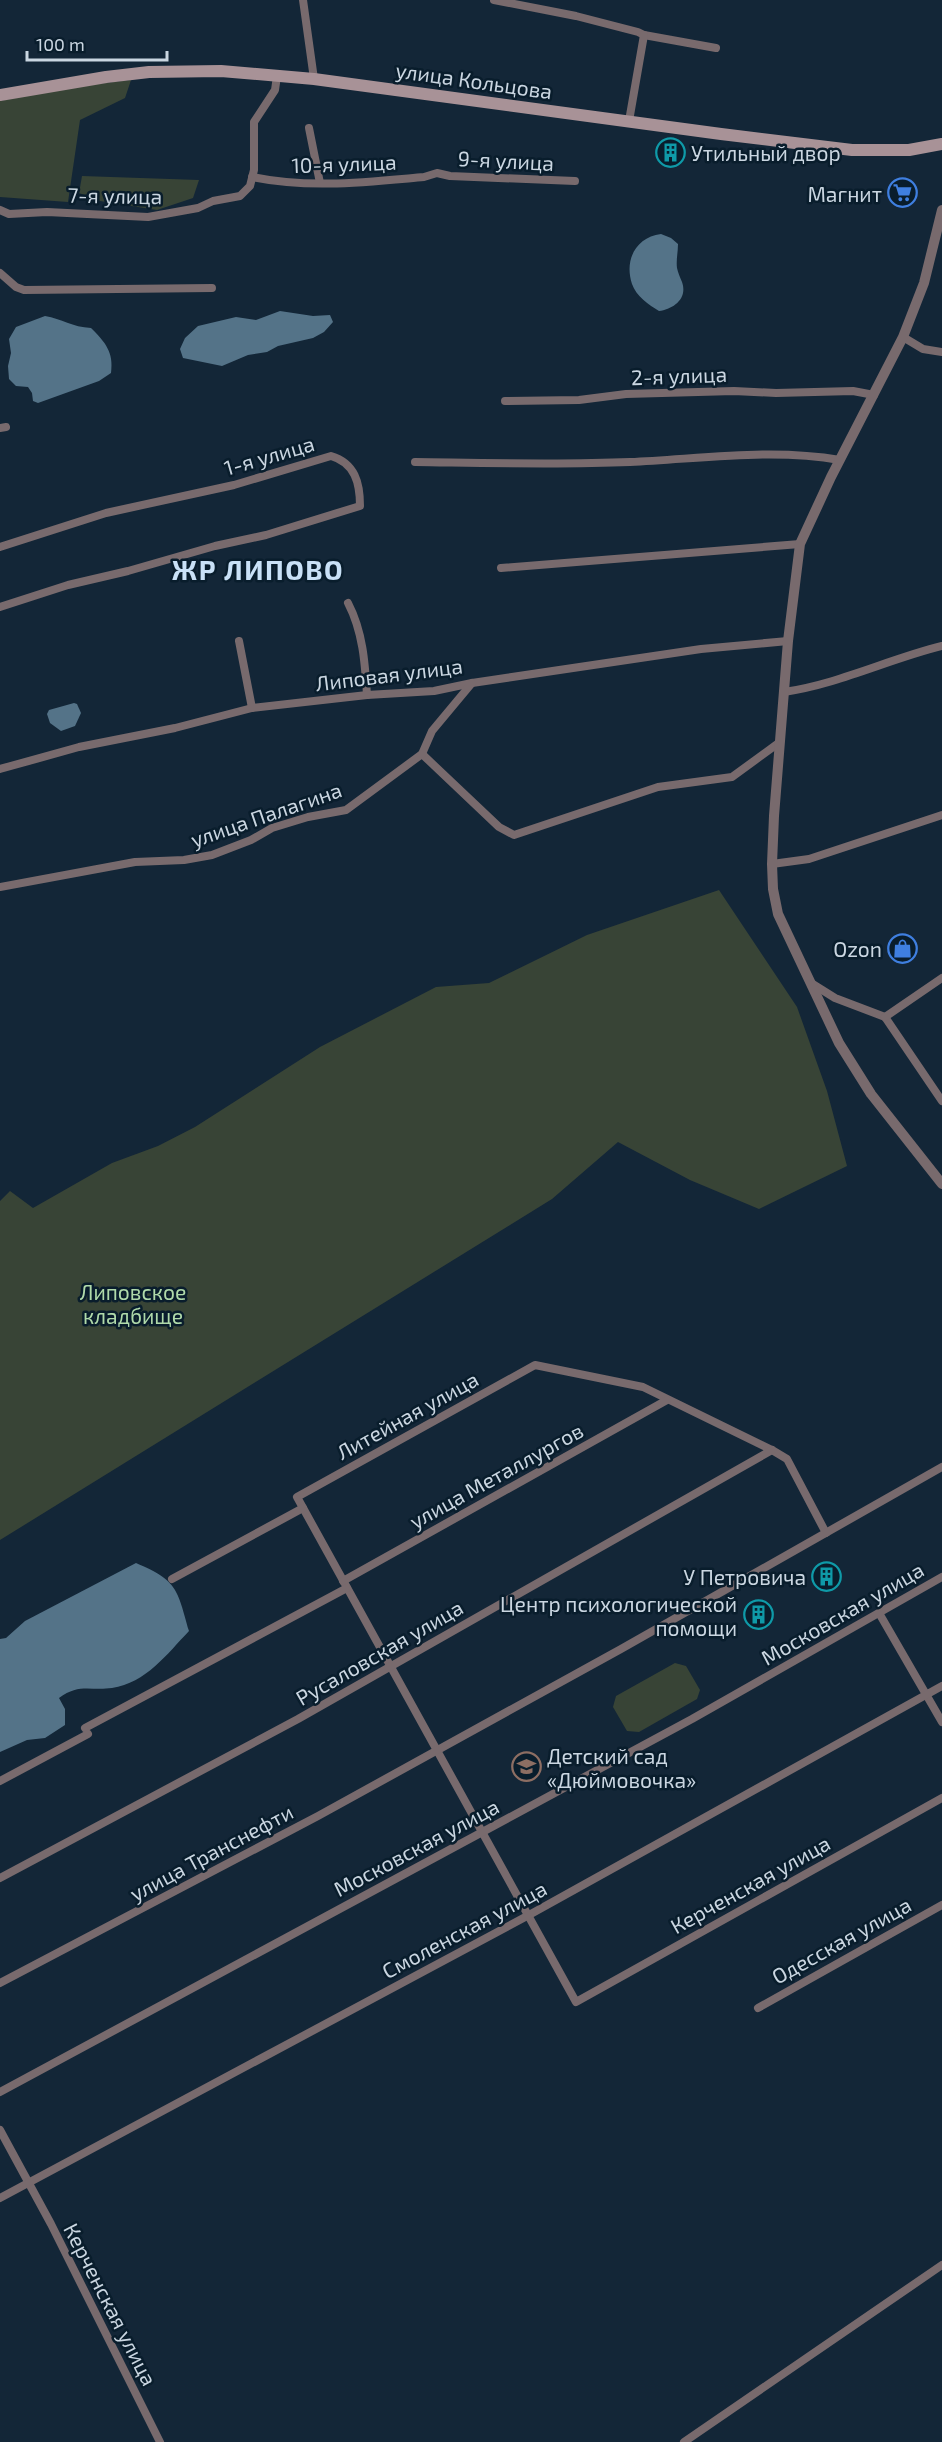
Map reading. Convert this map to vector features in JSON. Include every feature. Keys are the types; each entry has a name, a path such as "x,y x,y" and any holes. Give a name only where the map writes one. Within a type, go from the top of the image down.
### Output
{"main road":[{"name":"улица Кольцова","path":"0,95 51,85 148,72 221,71 314,79 852,150 909,150 942,144"}],"street":[{"path":"303,0 314,79"},
{"path":"494,0 576,16 644,35 716,48"},
{"path":"629,121 644,35"},
{"path":"252,177 256,159 254,122 275,90 277,76"},
{"path":"309,128 320,183"},
{"name":"10-я улица","path":"252,177 276,182 348,184 424,177 437,173"},
{"name":"9-я улица","path":"437,173 450,176 575,181"},
{"name":"7-я улица","path":"0,210 9,214 46,212 148,217 171,214 198,208 213,201 240,196 250,186 252,177"},
{"path":"942,210 924,283 903,337 800,544 788,641 772,864 773,889 778,914 839,1043 871,1094 942,1184"},
{"path":"0,273 16,287 24,290 212,288"},
{"path":"903,337 923,349 942,352"},
{"name":"2-я улица","path":"505,401 579,400 658,393 853,391 874,395"},
{"path":"416,462 584,464 773,454 813,455 840,460"},
{"name":"1-я улица","path":"0,547 106,513 234,485 331,456 346,464 358,480 360,506 266,535 215,546 129,571 68,585 0,607"},
{"path":"501,568 800,544"},
{"path":"348,603 355,616 365,656 368,695"},
{"path":"239,641 252,708"},
{"name":"Липовая улица","path":"0,769 79,747 175,728 252,708 368,695 434,691 472,683 701,649 788,641"},
{"path":"784,692 814,688 942,646"},
{"name":"улица Палагина","path":"0,886 135,862 184,860 212,855 251,840 272,828 308,817 346,810 422,754 432,731 472,683"},
{"path":"422,754 499,827 514,835 658,788 732,777 780,742"},
{"path":"772,864 809,859 942,815"},
{"path":"885,1017 942,978"},
{"path":"810,982 835,998 885,1017 942,1101"},
{"path":"822,1007 835,998"},
{"name":"Литейная улица","path":"303,1508 297,1497 535,1365 643,1387 666,1400"},
{"path":"666,1400 787,1459 826,1533"},
{"name":"улица Металлургов","path":"0,1781 666,1400"},
{"name":"Русаловская улица","path":"0,1878 245,1747 772,1450"},
{"name":"улица Транснефти","path":"0,1983 318,1816 942,1467"},
{"path":"172,1579 303,1508 529,1915"},
{"name":"Московская улица","path":"0,2092 692,1719 942,1577"},
{"path":"879,1613 942,1722"},
{"name":"Смоленская улица","path":"0,2198 529,1915 942,1686"},
{"name":"Керченская улица","path":"529,1915 576,2002 942,1798"},
{"name":"Одесская улица","path":"758,2007 942,1905"},
{"name":"Керченская улица","path":"0,2130 160,2442"},
{"path":"684,2442 942,2265"}],"green space":[{"path":"131,80 125,98 80,120 68,202 0,197 0,101 62,88"},
{"path":"82,176 199,180 193,198 157,210 100,201 79,193"},
{"name":"Липовское кладбище","path":"719,890 797,1007 827,1091 847,1166 759,1209 690,1180 618,1142 552,1199 0,1540 0,1201 10,1191 33,1208 112,1163 158,1146 195,1127 320,1047 436,987 489,983 587,935"},
{"path":"675,1663 686,1666 700,1690 697,1699 639,1732 627,1731 613,1707 616,1696"}],"water":[{"path":"661,234 678,244 677,268 683,293 674,305 659,311 636,292 632,284 630,266 634,251 639,245 652,236"},
{"path":"280,311 313,316 330,315 333,322 324,332 313,338 278,346 267,352 248,355 222,366 183,358 180,349 185,338 198,326 236,317 256,320"},
{"path":"45,316 91,328 110,353 112,366 111,373 99,381 38,403 33,401 28,387 16,386 9,379 8,366 11,353 9,339 16,327"},
{"path":"77,704 81,713 75,726 61,731 50,723 47,714 49,710"},
{"path":"136,1563 160,1575 174,1588 182,1605 189,1631 164,1658 146,1674 135,1680 112,1688 79,1689 66,1693 59,1698 65,1709 65,1725 45,1738 27,1740 0,1752 0,1639 6,1638 25,1621"}],"place":[{"name":"Утильный двор","path":"670,152"},
{"name":"Магнит","path":"903,193"},
{"name":"Ozon","path":"903,948"},
{"name":"У Петровича","path":"827,1576"},
{"name":"Центр психологической помощи","path":"758,1615"},
{"name":"Детский сад «Дюймовочка»","path":"526,1767"}],"district":[{"name":"ЖР ЛИПОВО","path":"258,569"}]}
